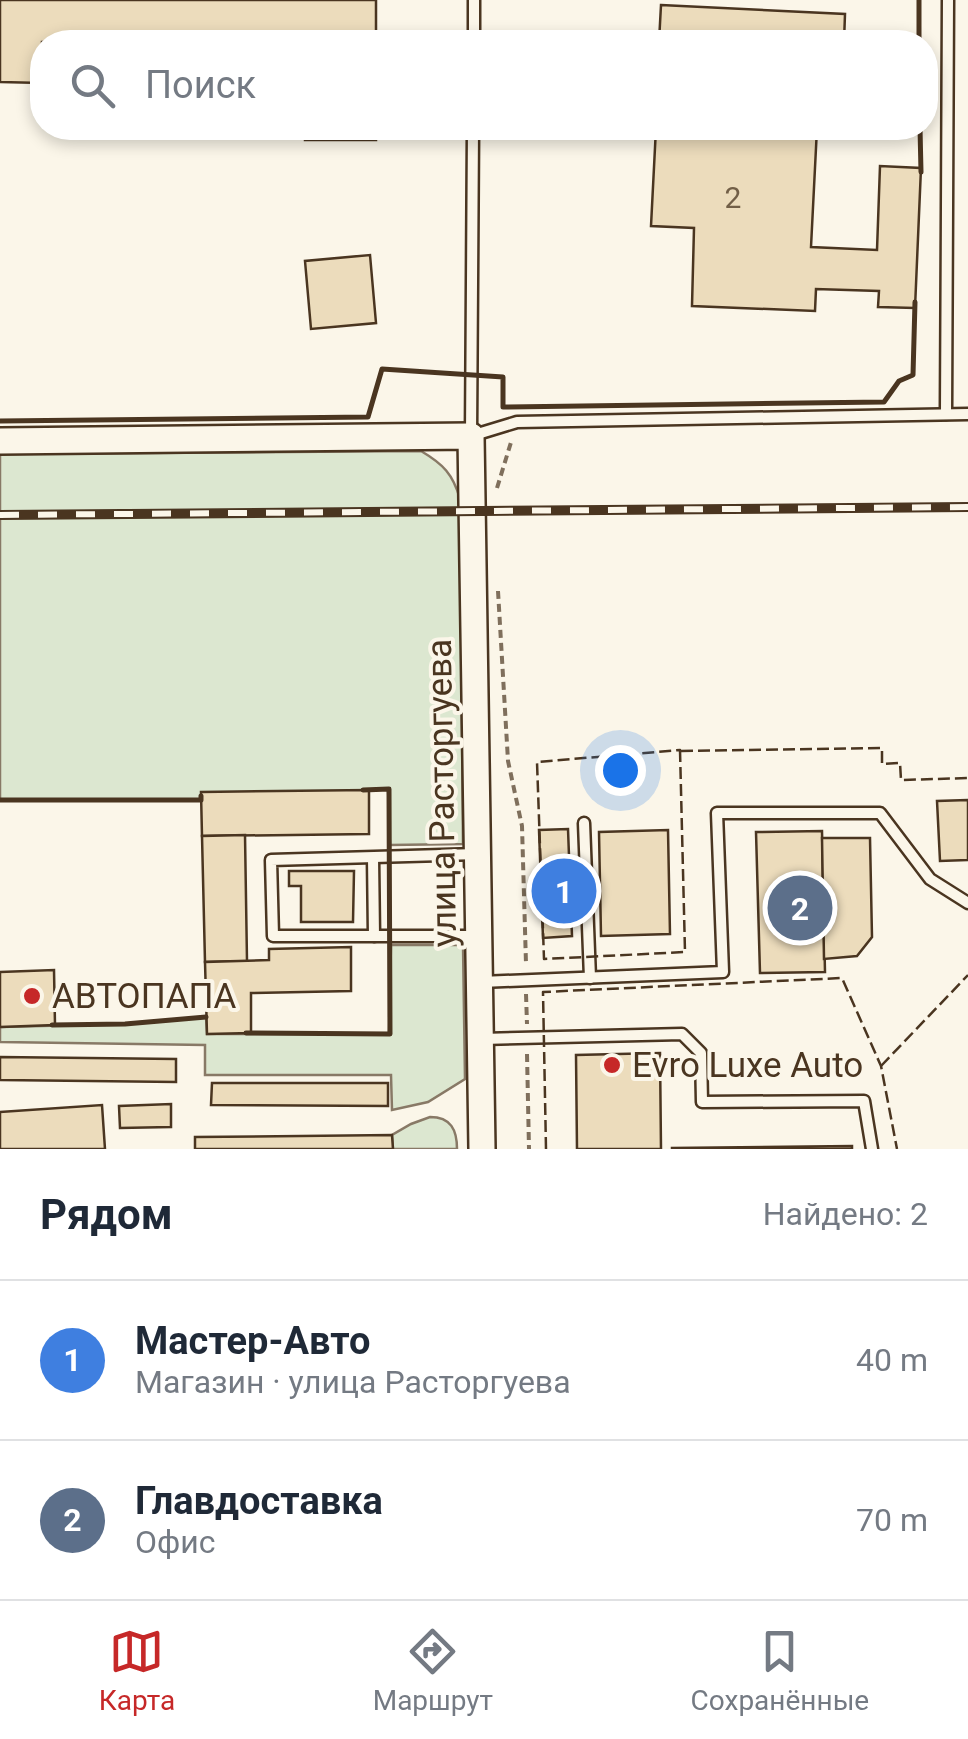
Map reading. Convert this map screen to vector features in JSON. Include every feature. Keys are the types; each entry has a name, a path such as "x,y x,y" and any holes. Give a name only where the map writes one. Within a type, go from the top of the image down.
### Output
{"street":[{"path":"0,441 471,436"},
{"name":"улица Расторгуева","path":"471,436 482,1149"}],"lane":[{"path":"474,0 474,30"},
{"path":"946,414 948,0"},
{"path":"474,140 471,436 517,422 968,414"},
{"path":"480,982 723,972 716,814 880,813 930,879 968,903"},
{"path":"584,823 590,978"},
{"path":"478,854 271,860 273,936 479,936"},
{"path":"373,858 374,936"},
{"path":"481,1038 682,1034 701,1053 702,1102 864,1100 872,1149"}],"path":[{"path":"492,503 517,422"},
{"path":"496,583 502,601 508,761 522,826 529,1149"}],"green space":[{"path":"421,451 446,470 460,499 463,844 390,845 388,789 201,800 0,800 0,454"},
{"path":"391,945 463,945 465,1079 428,1102 392,1110 391,1075 205,1075 205,1045 0,1042 0,1027 125,1024 206,1017 207,1034 389,1034"},
{"path":"430,1117 443,1119 451,1126 457,1149 393,1149 392,1135"}],"building":[{"path":"0,0 376,0 376,30 30,30 30,83 0,82"},
{"path":"661,5 845,14 844,30 660,30"},
{"path":"655,140 816,140 811,247 877,250 880,166 921,168 915,308 878,307 879,291 816,289 815,311 692,306 694,228 651,226"},
{"path":"370,255 376,323 311,329 305,261"},
{"path":"369,790 369,834 202,836 201,792"},
{"path":"968,800 968,860 940,861 937,801"},
{"path":"568,829 572,936 543,938 539,830"},
{"path":"668,830 670,934 601,936 599,832"},
{"path":"822,831 825,972 760,973 756,832"},
{"path":"245,835 247,961 205,962 202,836"},
{"path":"822,838 870,838 872,937 857,956 824,959"},
{"path":"289,871 354,871 353,922 301,922 301,886 289,886"},
{"path":"351,947 351,991 251,993 251,1033 207,1034 205,962 269,960 269,949"},
{"path":"54,970 55,1025 0,1027 0,972"},
{"path":"660,1053 661,1149 577,1149 576,1055"},
{"path":"0,1057 176,1059 176,1082 0,1080"},
{"path":"212,1083 388,1083 388,1106 211,1105"},
{"path":"171,1104 171,1127 120,1128 119,1106"},
{"path":"102,1105 105,1149 0,1149 0,1112"},
{"path":"392,1135 393,1149 195,1149 195,1137"},
{"path":"672,1148 852,1149 672,1149"}],"railway":[{"path":"0,515 968,507"}],"fence":[{"path":"681,751 882,748 882,764 900,763 901,780 968,778"},
{"path":"680,750 685,952 544,959 537,762 680,750"},
{"path":"881,1066 968,975"},
{"path":"546,1149 543,992 842,978 881,1066 897,1149"}],"wall":[{"path":"919,0 919,30"},
{"path":"920,140 921,172"},
{"path":"0,421 368,417 382,369 503,377 503,407 884,402 899,381 913,375 915,302"},
{"path":"246,1033 390,1034 389,789 363,790"},
{"path":"0,800 201,800 201,796"},
{"path":"52,1025 206,1017"}],"place":[{"name":"Мастер-Авто","path":"564,891"},
{"name":"Главдоставка","path":"800,908"},
{"name":"АВТОПАПА","path":"32,996"},
{"name":"Evro Luxe Auto","path":"612,1065"}]}
